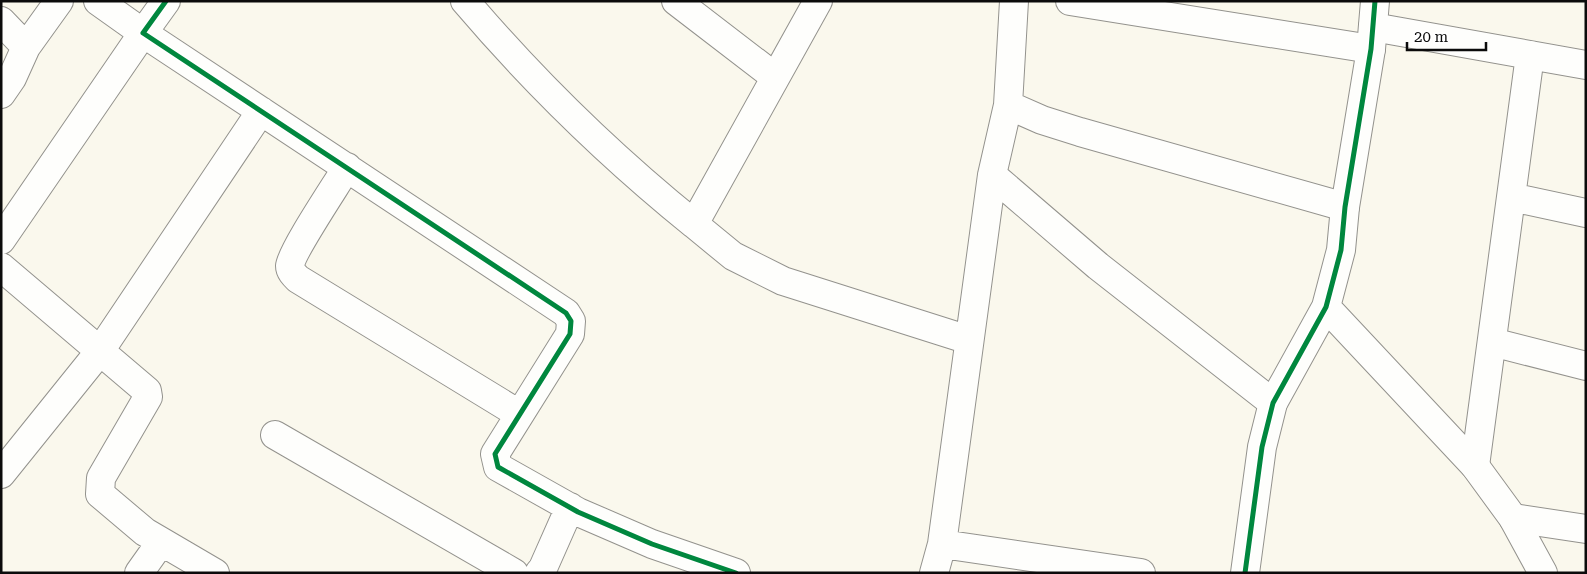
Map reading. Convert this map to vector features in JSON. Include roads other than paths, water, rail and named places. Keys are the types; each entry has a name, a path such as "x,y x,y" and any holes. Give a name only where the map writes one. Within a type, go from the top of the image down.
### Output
{"street":[{"path":"1,94 12,78 26,47 59,1"},
{"path":"98,1 143,33 566,313 571,321 570,334 496,454 498,467 570,507 652,544 736,573"},
{"path":"1,240 166,1"},
{"path":"465,1 488,28 573,116 641,182 733,256 783,280 969,340"},
{"path":"676,1 775,77"},
{"path":"694,224 818,1"},
{"path":"934,573 942,544 992,175 1008,105 1014,1"},
{"path":"1070,1 1373,26 1586,65"},
{"path":"1,21 26,47"},
{"path":"1245,573 1262,447 1273,402 1326,307 1341,250 1345,207 1373,26"},
{"path":"1475,466 1530,55"},
{"path":"1008,105 1042,120 1080,132 1345,207"},
{"path":"1,474 100,351 261,111"},
{"path":"347,167 297,249 290,265 293,273 298,279 519,414"},
{"path":"992,175 1098,266 1273,402"},
{"path":"1511,197 1586,213"},
{"path":"1,267 143,386 148,397 101,478 100,494 130,520 161,542 215,573"},
{"path":"1326,307 1475,466 1513,518 1543,573"},
{"path":"1492,342 1586,366"},
{"path":"275,434 514,573"},
{"path":"539,573 544,568 570,507"},
{"path":"1513,518 1586,529"},
{"path":"139,573 161,542"},
{"path":"942,544 1141,573"}]}
